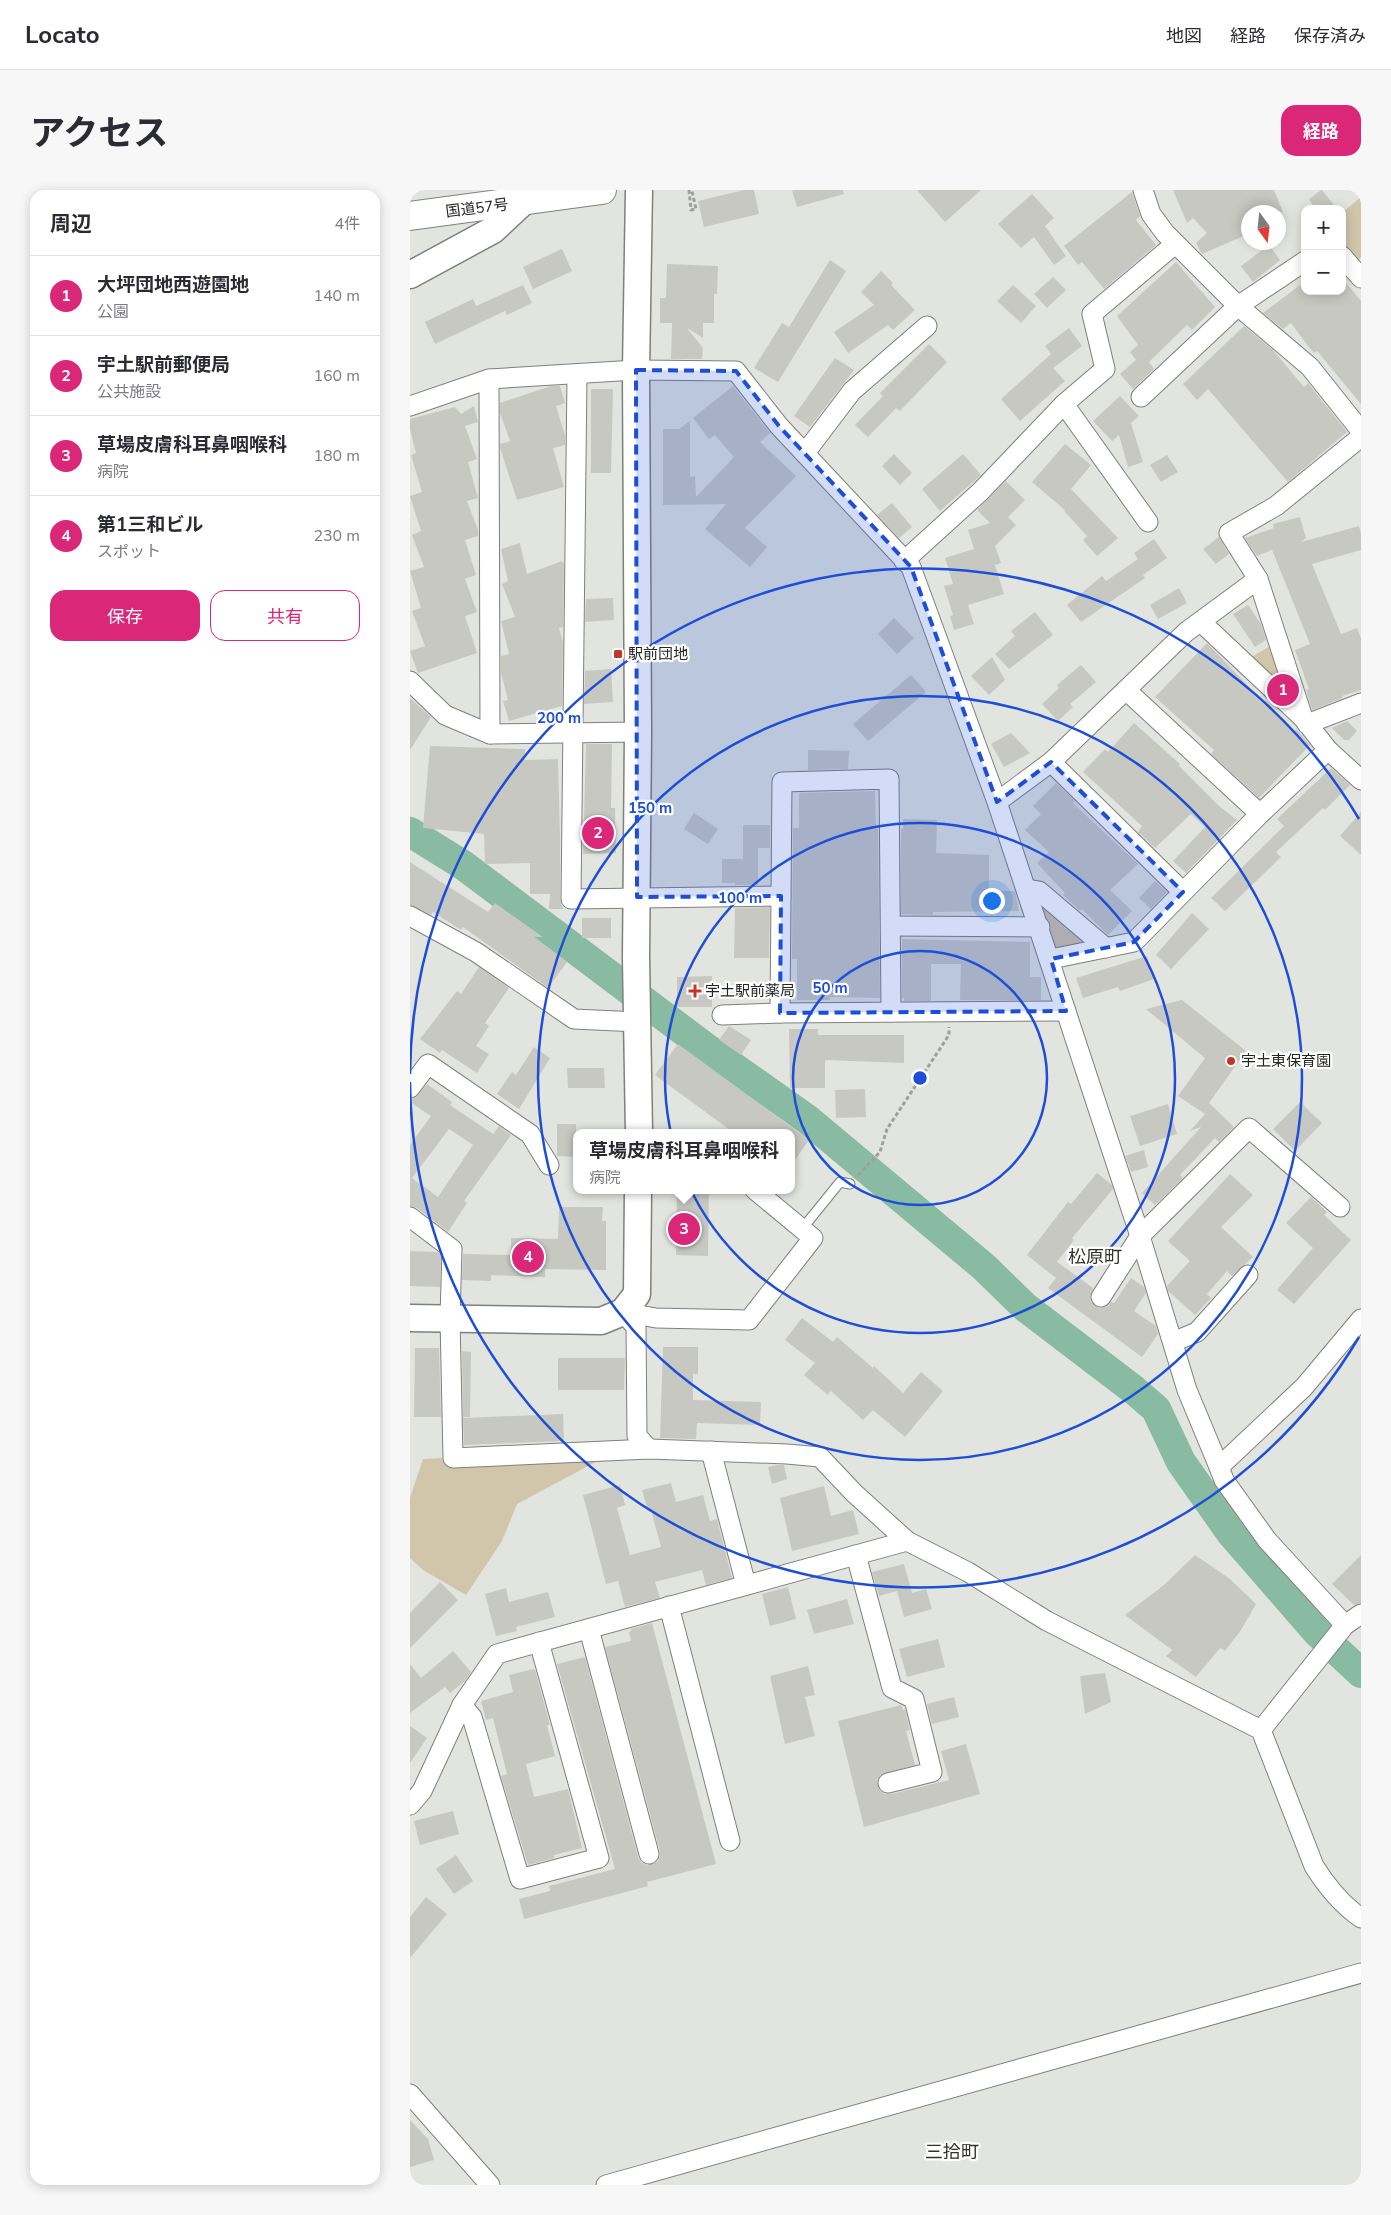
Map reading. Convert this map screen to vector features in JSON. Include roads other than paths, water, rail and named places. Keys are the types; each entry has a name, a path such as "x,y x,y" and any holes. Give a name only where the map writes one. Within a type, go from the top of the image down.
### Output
{"highway":[{"name":"国道57号","path":"410,216 602,190"}],"street":[{"path":"639,190 636,370 638,732 636,897 639,1129"},
{"path":"1144,190 1151,214 1175,244 1238,306 1310,367 1361,431"},
{"path":"410,275 493,230 523,202"},
{"path":"904,561 980,492 1064,404 1105,369 1092,314 1175,244"},
{"path":"1346,261 1361,278"},
{"path":"1141,397 1238,306 1301,264"},
{"path":"804,453 852,390 927,326"},
{"path":"410,406 489,379 636,370 736,371 779,426 911,567 997,802 1051,959 1066,1011 1140,1236 1187,1390 1218,1467 1224,1480 1267,1540 1343,1629"},
{"path":"577,374 571,898 781,896"},
{"path":"489,379 490,734"},
{"path":"1064,404 1148,522"},
{"path":"1305,721 1258,579 1230,533 1276,506 1361,437"},
{"path":"997,802 1051,762 1186,632 1258,579"},
{"path":"1200,622 1305,721 1328,750 1361,780"},
{"path":"410,681 444,715 490,734 638,732"},
{"path":"1126,690 1260,814"},
{"path":"1305,721 1361,703"},
{"path":"1051,959 1134,942 1260,814 1328,750"},
{"path":"1051,762 1183,892"},
{"path":"780,1012 782,782 889,779 891,1012"},
{"path":"1026,888 1039,891 1106,948"},
{"path":"410,916 476,952 574,1019 638,1022"},
{"path":"891,926 1040,927"},
{"path":"722,1015 780,1012 1066,1011"},
{"path":"410,1088 428,1064 530,1134 549,1165"},
{"path":"1101,1297 1140,1236 1248,1128 1340,1207"},
{"path":"410,1318 601,1321 623,1312 637,1294 638,1194"},
{"path":"623,1312 656,1318 749,1320 813,1238 760,1194"},
{"path":"410,1217 452,1249 450,1318 453,1458 649,1449 820,1457 854,1493 907,1541 968,1572 1047,1621 1261,1730 1314,1866 1332,1892 1361,1918"},
{"path":"1173,1342 1197,1332 1248,1275"},
{"path":"623,1312 636,1327 636,1436 649,1449"},
{"path":"1218,1467 1304,1387 1361,1319"},
{"path":"711,1451 746,1585"},
{"path":"410,1805 422,1791 462,1705 497,1654 907,1541"},
{"path":"856,1555 892,1688 914,1699 932,1772 888,1783"},
{"path":"669,1606 730,1841"},
{"path":"1261,1730 1343,1629 1361,1614"},
{"path":"590,1629 649,1854"},
{"path":"462,1705 472,1717 520,1879 599,1858 540,1642"},
{"path":"606,2185 1361,1973"},
{"path":"410,2094 490,2185"}],"lane":[{"path":"802,1228 840,1182 850,1184"}],"waterway":[{"path":"410,832 463,865 705,1047 807,1119 984,1267 1025,1307 1156,1409 1181,1462 1231,1533 1317,1632 1361,1673"}],"place":[{"name":"駅前団地","path":"618,654"},
{"name":"大坪団地西遊園地","path":"1283,690"},
{"name":"宇土駅前郵便局","path":"598,833"},
{"name":"宇土駅前薬局","path":"695,991"},
{"name":"宇土東保育園","path":"1231,1061"},
{"name":"草場皮膚科耳鼻咽喉科","path":"684,1229"},
{"name":"第1三和ビル","path":"528,1257"}],"district":[{"name":"松原町","path":"1095,1257"},
{"name":"三拾町","path":"952,2152"}]}
